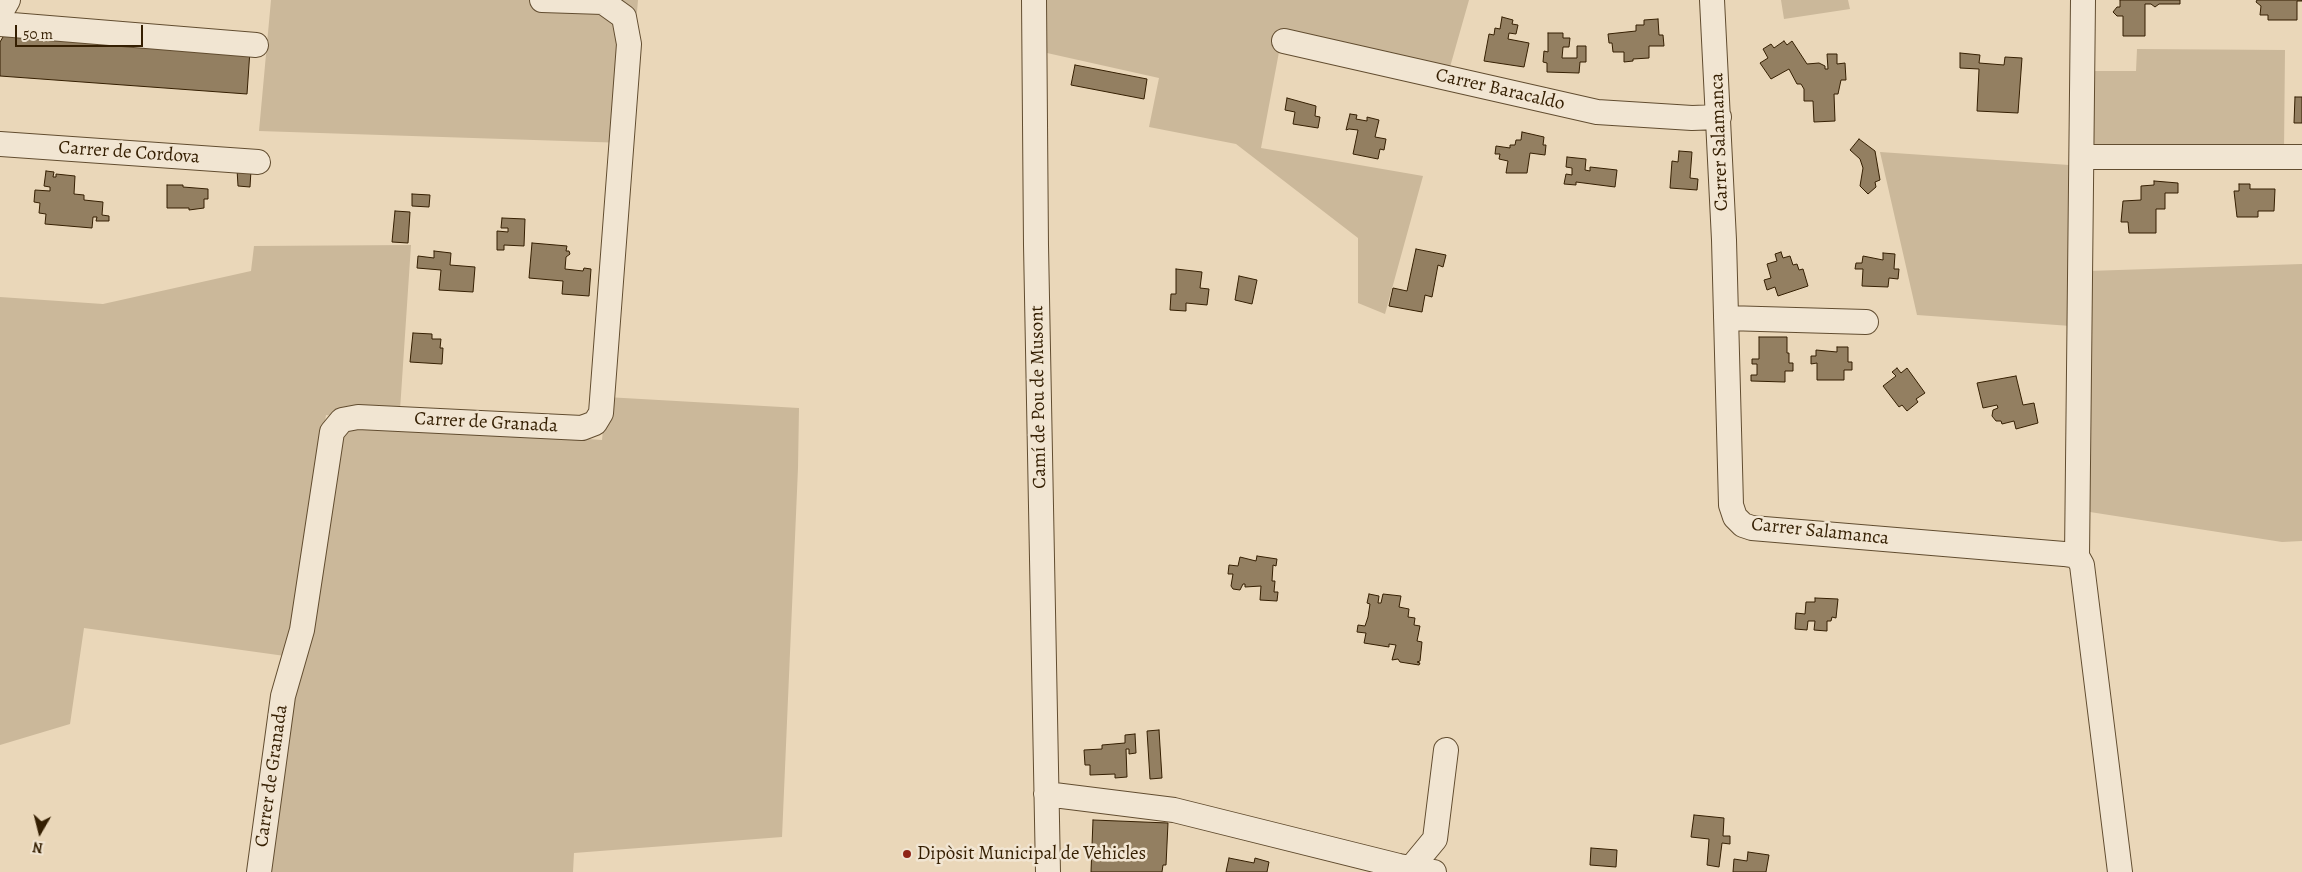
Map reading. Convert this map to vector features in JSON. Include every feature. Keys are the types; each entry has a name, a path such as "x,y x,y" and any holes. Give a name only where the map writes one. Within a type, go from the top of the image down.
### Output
{"street":[{"path":"0,14 8,0"},
{"name":"Carrer de Granada","path":"259,872 283,696 302,630 332,432 342,420 358,417 582,428 595,423 601,413 628,44 624,17 603,2 542,0"},
{"name":"Camí de Pou de Musont","path":"1034,0 1042,806 1048,872"},
{"name":"Carrer Salamanca","path":"1712,0 1719,117 1730,505 1735,517 1743,525 1752,528 2077,556"},
{"path":"2083,0 2083,157 2077,556 2082,565 2120,872"},
{"path":"0,24 256,45"},
{"name":"Carrer Baracaldo","path":"1284,41 1597,112 1692,118 1719,117"},
{"name":"Carrer de Cordova","path":"0,144 258,162"},
{"path":"2083,157 2302,157"},
{"path":"1726,318 1866,322"},
{"path":"1411,868 1435,839 1446,750"},
{"path":"1042,806 1174,810 1434,872"}],"shaded area":[{"path":"271,0 638,0 626,143 259,131"},
{"path":"1046,0 1469,0 1448,74 1282,36 1261,148 1423,176 1385,314 1358,303 1358,238 1236,144 1149,127 1159,78 1047,53"},
{"path":"1781,0 1848,0 1850,9 1784,19"},
{"path":"2137,49 2285,50 2284,152 2089,150 2090,71 2136,71"},
{"path":"1880,152 2069,165 2071,326 1917,315"},
{"path":"411,245 399,425 602,440 606,397 799,408 782,837 574,853 573,872 263,872 338,440 350,428 394,425 326,415 297,612 285,656 84,628 70,724 0,745 0,297 103,304 251,271 254,246"},
{"path":"2302,264 2302,541 2282,542 2090,512 2088,271"}],"building":[{"path":"2120,0 2180,0 2180,4 2159,4 2155,7 2151,4 2145,4 2145,36 2123,36 2123,16 2117,16 2113,12 2117,7 2120,7"},
{"path":"2257,0 2302,1 2297,1 2297,20 2268,20 2268,15 2260,15 2261,6 2256,2"},
{"path":"1502,17 1513,20 1512,24 1518,25 1516,34 1509,33 1508,39 1529,43 1524,67 1484,61 1489,34 1494,35 1495,28 1500,29"},
{"path":"1658,19 1659,35 1663,35 1664,46 1649,46 1649,58 1633,59 1633,61 1624,62 1624,52 1613,52 1608,34 1636,31 1636,25 1644,25 1644,20"},
{"path":"6,32 250,50 247,94 0,76 0,42"},
{"path":"1548,33 1563,33 1563,38 1570,38 1569,47 1563,47 1562,58 1577,58 1577,46 1586,46 1586,62 1580,62 1579,73 1547,72 1547,63 1543,62 1544,51 1548,52"},
{"path":"1784,41 1787,45 1792,41 1807,64 1819,63 1825,66 1825,69 1828,69 1827,54 1837,54 1837,64 1845,63 1846,80 1841,80 1838,94 1834,94 1835,121 1814,122 1813,101 1804,101 1804,89 1801,84 1797,84 1789,69 1771,79 1760,63 1768,58 1763,49 1771,44 1774,48"},
{"path":"1960,53 1980,55 1979,63 2004,65 2005,57 2022,58 2018,113 1977,111 1979,69 1960,68"},
{"path":"1075,65 1147,79 1144,99 1071,85"},
{"path":"2295,97 2302,97 2302,123 2294,123"},
{"path":"1287,98 1316,106 1315,116 1320,117 1318,128 1293,124 1295,112 1285,110"},
{"path":"1350,114 1357,115 1356,119 1367,121 1367,117 1379,120 1375,137 1386,139 1384,150 1380,149 1378,159 1353,154 1358,130 1346,130"},
{"path":"1522,132 1544,137 1543,145 1546,145 1545,155 1530,153 1527,173 1506,173 1508,161 1499,159 1500,154 1495,154 1496,146 1510,148 1510,145 1515,145 1516,140 1521,140"},
{"path":"1859,139 1875,151 1880,180 1875,182 1876,187 1868,194 1860,186 1863,168 1860,159 1850,150"},
{"path":"1679,151 1692,152 1690,178 1698,179 1697,190 1670,188 1672,161 1678,162"},
{"path":"1567,157 1586,159 1585,170 1590,171 1590,167 1617,170 1615,187 1576,182 1576,185 1564,184 1566,174 1572,175 1572,168 1566,167"},
{"path":"237,169 251,170 250,187 238,186"},
{"path":"46,171 54,172 53,177 56,177 56,174 75,176 74,194 84,195 84,200 103,202 102,215 109,216 109,221 96,221 97,217 93,217 92,228 45,224 46,214 39,213 40,203 34,202 35,190 50,191 50,187 44,186"},
{"path":"2154,181 2178,183 2178,193 2165,193 2165,209 2156,209 2156,233 2129,233 2128,222 2121,222 2123,201 2141,200 2141,186 2154,185"},
{"path":"2239,184 2250,184 2250,189 2275,189 2274,211 2258,211 2258,217 2237,217 2234,191 2239,191"},
{"path":"167,185 183,185 183,187 208,189 208,199 204,199 204,208 189,210 189,208 167,208"},
{"path":"412,194 430,195 429,207 412,206"},
{"path":"395,211 410,212 408,243 392,242"},
{"path":"502,218 525,219 524,246 504,245 504,250 497,250 497,231 508,232 508,228 501,228"},
{"path":"532,243 567,246 566,251 569,251 570,254 566,257 565,269 583,271 584,268 591,269 589,296 562,294 563,281 529,278"},
{"path":"1416,249 1446,255 1443,267 1438,265 1432,297 1425,295 1422,312 1389,306 1393,288 1407,291"},
{"path":"434,251 451,253 450,265 475,267 473,292 439,290 441,270 417,268 418,256 434,258"},
{"path":"1781,252 1783,258 1790,256 1793,265 1797,264 1799,270 1803,269 1808,286 1778,296 1775,287 1767,290 1764,280 1771,278 1767,264 1777,261 1775,254"},
{"path":"1883,253 1895,254 1894,269 1899,269 1898,279 1889,278 1888,287 1862,286 1863,269 1855,269 1856,263 1862,263 1863,256 1883,260"},
{"path":"1176,269 1202,272 1200,288 1209,289 1207,305 1186,303 1186,311 1170,310 1171,294 1176,294"},
{"path":"1239,276 1257,280 1252,304 1235,300"},
{"path":"413,333 432,334 432,339 441,339 440,348 443,348 442,364 410,362"},
{"path":"1759,337 1787,337 1787,353 1789,353 1789,363 1793,363 1793,371 1785,371 1785,382 1751,381 1751,375 1757,375 1757,364 1752,364 1752,359 1759,359"},
{"path":"1837,347 1848,347 1848,362 1852,362 1852,370 1844,370 1844,380 1817,380 1817,363 1811,364 1811,356 1816,356 1816,350 1837,352"},
{"path":"1897,368 1901,373 1907,368 1925,393 1916,399 1918,402 1907,411 1902,405 1899,407 1883,386 1896,376 1892,372"},
{"path":"2016,376 2023,405 2034,403 2038,423 2016,429 2014,421 2002,424 2001,421 1996,421 1992,416 1993,410 1998,408 1997,405 1983,408 1977,383"},
{"path":"1257,556 1277,559 1276,566 1273,565 1272,581 1275,581 1274,592 1278,592 1277,601 1260,600 1261,586 1245,587 1245,584 1243,584 1240,590 1233,589 1231,586 1233,574 1228,574 1229,565 1238,566 1240,557 1256,561"},
{"path":"1369,594 1379,596 1378,603 1381,603 1383,594 1401,596 1399,607 1409,609 1408,617 1415,618 1414,625 1420,626 1417,641 1422,642 1420,661 1417,662 1420,663 1419,665 1400,662 1398,659 1392,660 1396,645 1389,644 1389,647 1364,643 1366,633 1357,632 1358,625 1365,626 1368,617 1370,604 1367,603"},
{"path":"1815,598 1838,599 1836,618 1832,617 1831,621 1827,621 1827,631 1814,630 1815,621 1808,621 1807,630 1795,629 1796,613 1805,614 1806,602 1815,602"},
{"path":"1159,730 1162,778 1150,779 1147,731"},
{"path":"1135,734 1136,753 1129,754 1129,749 1126,749 1127,777 1115,778 1115,774 1090,775 1090,765 1085,765 1084,750 1102,749 1102,745 1125,743 1125,735"},
{"path":"1694,815 1724,818 1723,836 1730,836 1730,844 1722,843 1719,867 1707,865 1709,839 1691,837"},
{"path":"1093,820 1168,823 1166,865 1163,865 1162,872 1091,872"},
{"path":"1591,848 1617,850 1616,867 1590,865"},
{"path":"1748,852 1769,855 1766,872 1733,872 1734,859 1747,861"},
{"path":"1229,858 1254,863 1255,858 1269,862 1267,872 1226,872"}],"place":[{"name":"Dipòsit Municipal de Vehicles","path":"907,854"}]}
